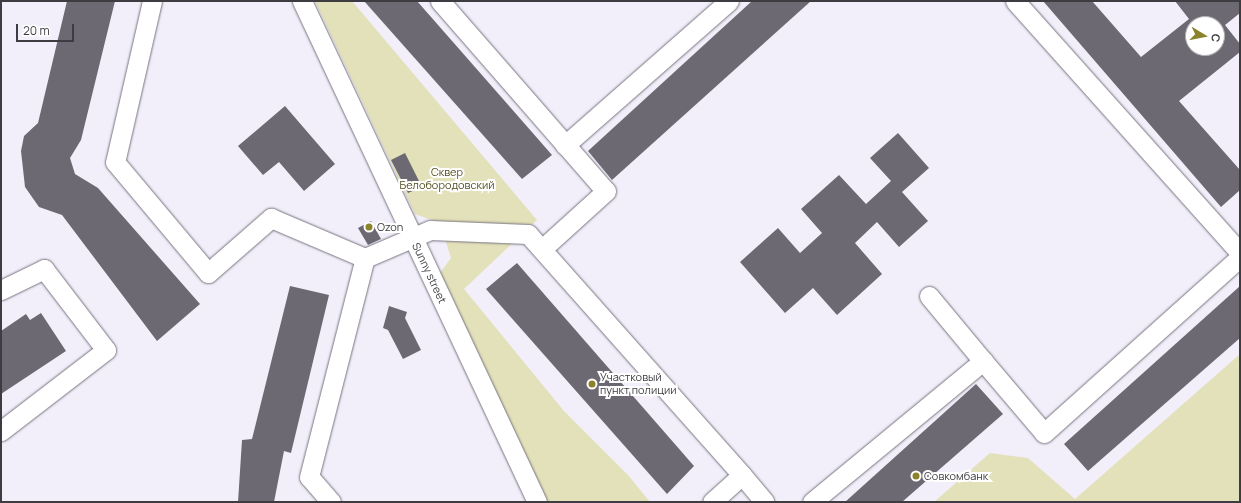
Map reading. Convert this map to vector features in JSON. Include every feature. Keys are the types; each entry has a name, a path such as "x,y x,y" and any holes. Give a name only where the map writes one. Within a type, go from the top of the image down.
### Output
{"street":[{"path":"152,1 115,162 208,273 271,218 365,258 430,230 528,234 765,502"},
{"name":"Sunny street","path":"302,1 537,502"},
{"path":"440,1 606,191 542,249"},
{"path":"565,145 729,1"},
{"path":"1016,1 1240,253"},
{"path":"928,296 982,362 1044,433 1240,257"},
{"path":"331,502 309,477 365,258"},
{"path":"1,431 106,350 44,268 2,285"},
{"path":"812,502 982,362"},
{"path":"712,502 742,475"}],"green space":[{"name":"Сквер Белобородовский","path":"315,1 352,1 537,220 464,289 564,411 628,475 650,502 544,502 440,273 451,258 440,223 415,214"},
{"path":"1240,354 1240,502 934,502 990,453 1028,458 1075,499"}],"building":[{"path":"67,1 115,1 81,140 70,158 75,174 98,188 200,304 157,341 62,215 39,207 25,187 21,151 24,136 38,123"},
{"path":"364,1 417,1 552,155 522,179"},
{"path":"752,1 811,1 612,180 588,151"},
{"path":"1043,1 1092,1 1141,57 1185,22 1185,56 1225,56 1225,25 1240,44 1240,52 1179,101 1240,170 1240,190 1221,207"},
{"path":"1175,1 1240,1 1240,13 1225,25 1225,16 1187,16"},
{"path":"285,106 335,164 304,191 279,162 263,175 238,146"},
{"path":"898,133 929,168 902,192 928,221 899,247 877,222 855,243 882,274 837,315 813,288 785,313 740,262 778,228 800,253 822,233 801,209 839,175 866,204 891,181 870,158"},
{"path":"405,153 422,187 408,193 391,160"},
{"path":"371,221 381,239 368,245 358,228"},
{"path":"517,263 694,466 667,494 486,289"},
{"path":"290,286 329,295 291,453 284,451 274,502 238,502 242,440 252,439"},
{"path":"1240,286 1240,338 1088,471 1064,444"},
{"path":"389,306 407,312 405,318 421,350 403,359 388,330 383,328"},
{"path":"41,313 66,351 1,394 1,331 26,314 30,320"},
{"path":"976,384 1003,414 902,502 845,502"}],"place":[{"name":"Ozon","path":"369,227"},
{"name":"Участковый пункт полиции","path":"592,384"},
{"name":"Совкомбанк","path":"916,476"}]}
